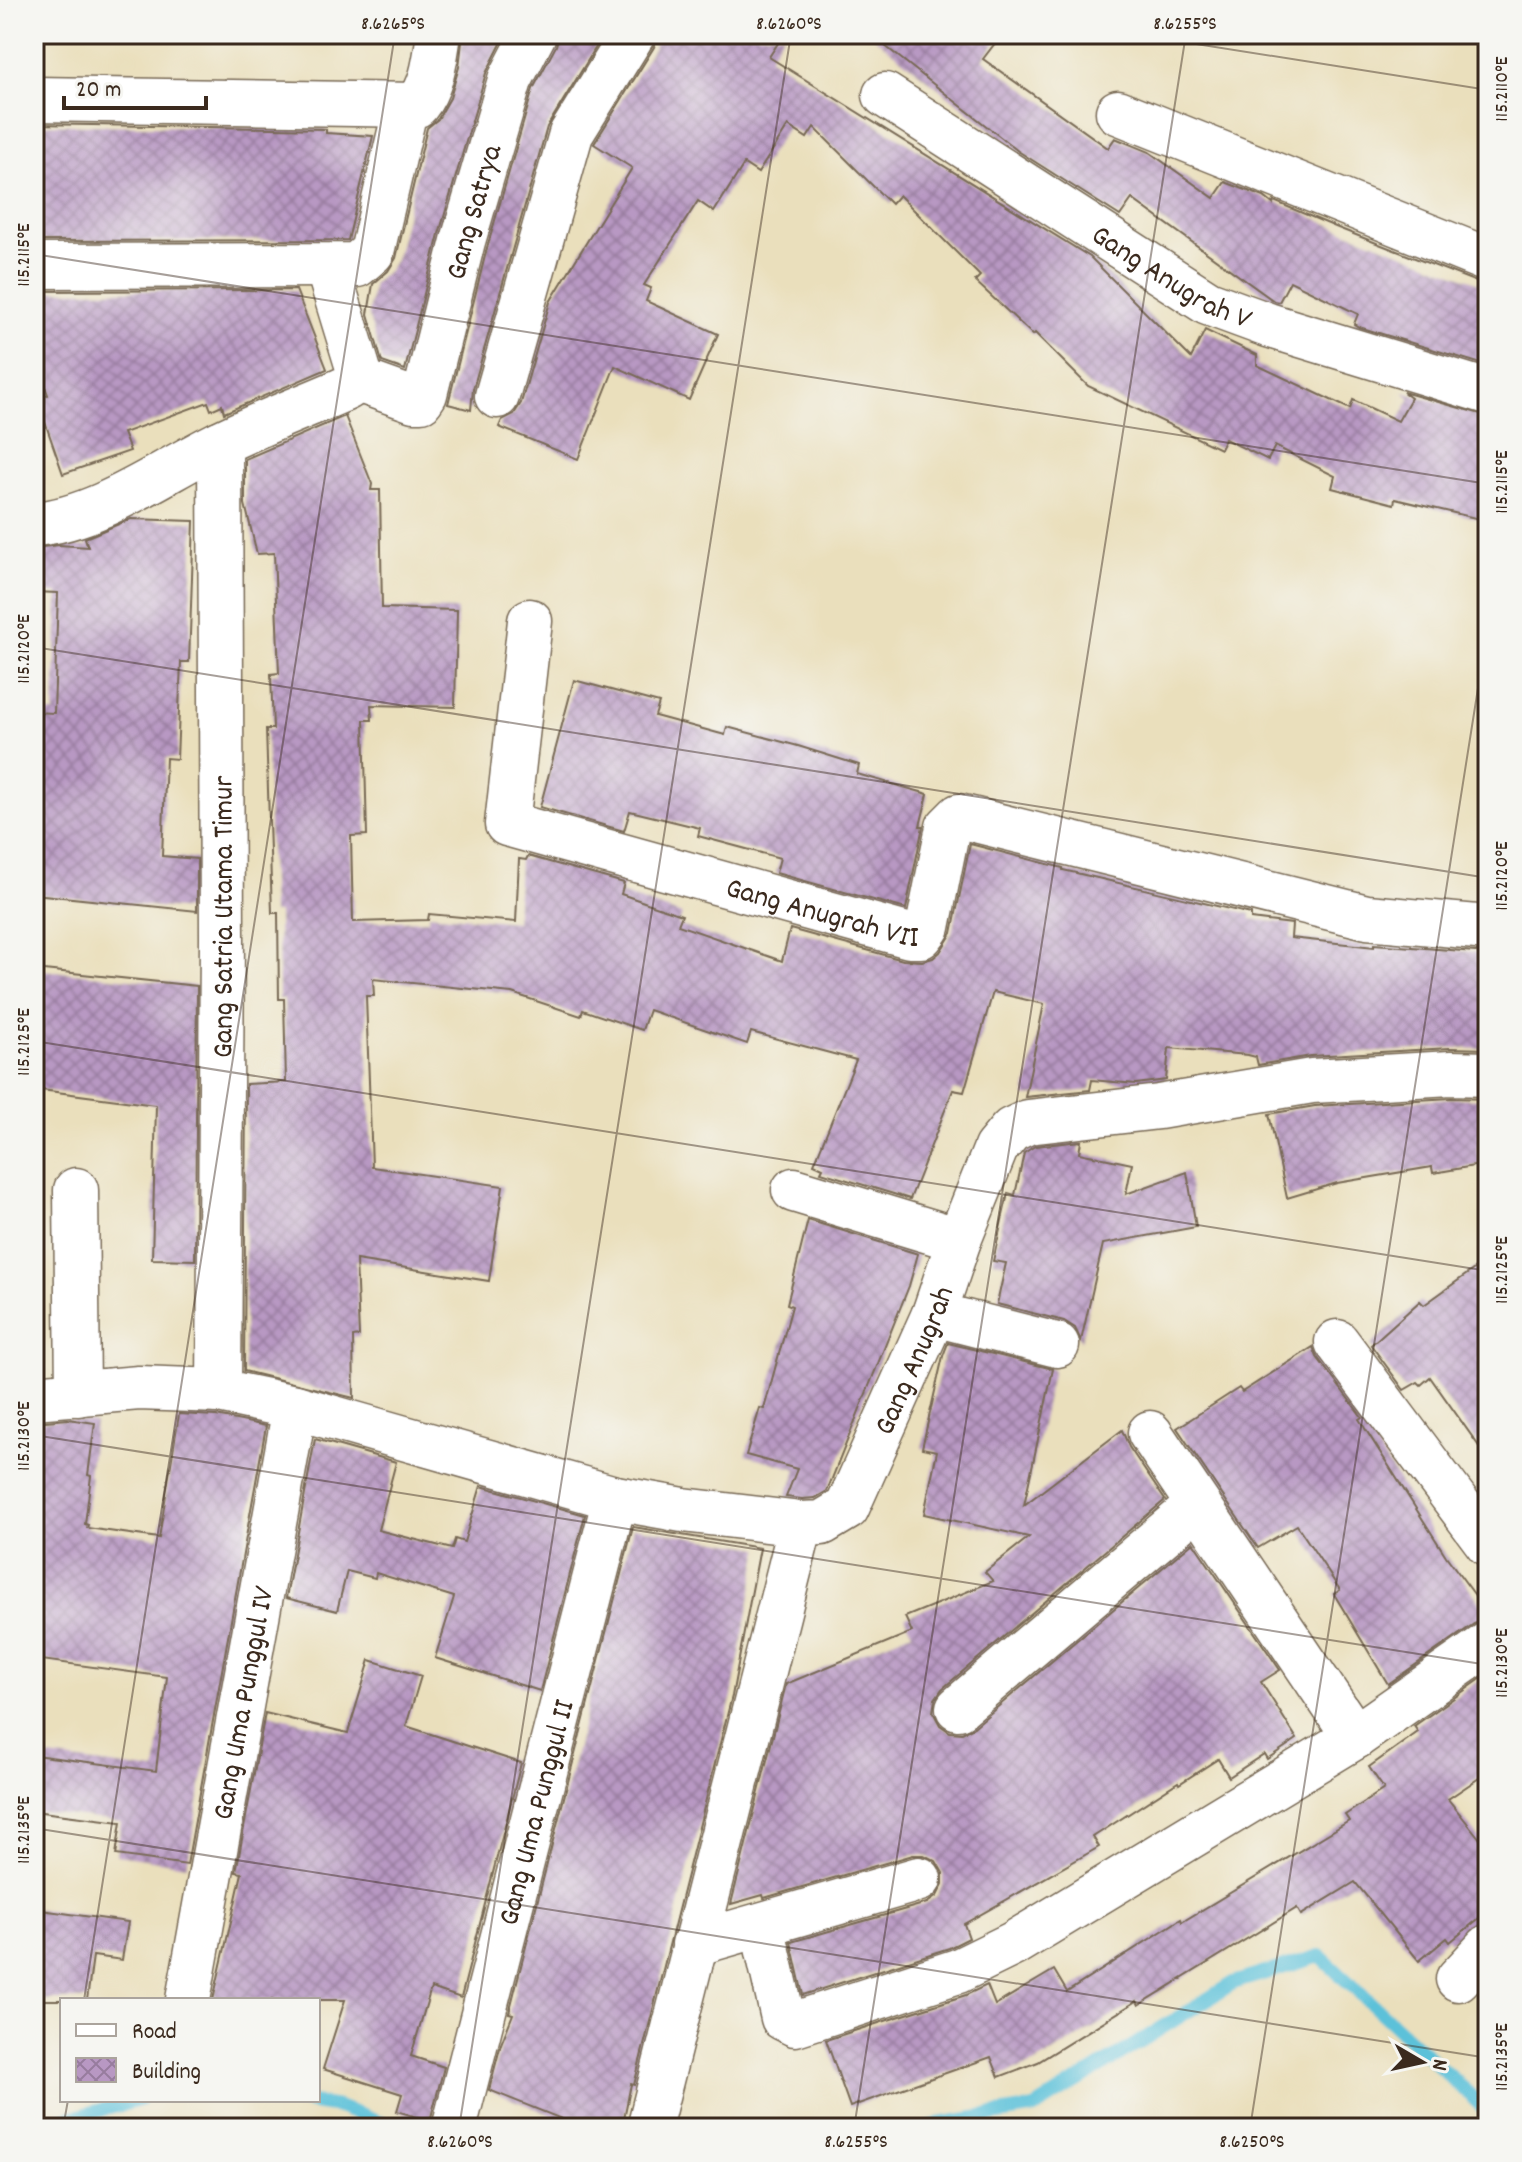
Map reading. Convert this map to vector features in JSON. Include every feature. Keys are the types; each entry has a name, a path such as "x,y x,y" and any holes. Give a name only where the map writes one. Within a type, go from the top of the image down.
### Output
{"street":[{"path":"34,99 417,105 431,79 439,34"},
{"name":"Gang Satrya","path":"358,380 414,400 421,400 425,394 463,241 510,80 534,34"},
{"path":"497,396 571,134 633,34"},
{"name":"Gang Anugrah V","path":"885,95 1208,303 1268,325 1488,392"},
{"path":"34,266 357,265 372,252 406,106"},
{"path":"1118,112 1488,260"},
{"path":"34,524 88,512 220,443 347,388 358,380 359,371 327,266"},
{"name":"Gang Satria Utama Timur","path":"219,1391 222,954 220,443"},
{"name":"Gang Anugrah VII","path":"530,621 507,824 910,936 921,936 928,927 948,827 959,816 1367,917 1488,928"},
{"name":"Gang Anugrah","path":"34,1397 139,1388 219,1391 295,1407 615,1498 683,1510 801,1524 822,1523 847,1508 934,1314 959,1240 996,1148 1011,1130 1028,1122 1159,1107 1312,1081 1451,1073 1488,1074"},
{"path":"76,1190 78,1394"},
{"path":"794,1190 959,1240"},
{"path":"934,1314 1057,1345"},
{"path":"1337,1342 1488,1544"},
{"name":"Gang Uma Punggul IV","path":"188,1998 295,1407"},
{"path":"1150,1433 1355,1737"},
{"name":"Gang Uma Punggul II","path":"459,2108 615,1498"},
{"path":"958,1708 1198,1505"},
{"path":"649,2128 801,1524"},
{"path":"762,1925 783,2018 795,2024 958,1971 1013,1944 1355,1737 1488,1644"},
{"path":"694,1944 919,1879"},
{"path":"1458,1979 1488,1947"}],"building":[{"path":"463,34 506,34 486,73 439,234 405,370 382,362 368,314 373,284 388,271 396,258 427,128 438,119 450,98 459,67"},
{"path":"559,34 604,34 547,127 473,389 471,410 448,404 487,248 533,89 556,46"},
{"path":"658,34 784,34 769,57 1090,257 1191,358 1205,330 1257,355 1257,365 1350,409 1353,400 1398,421 1411,398 1403,392 1488,416 1488,521 1395,499 1394,504 1332,488 1335,476 1275,446 1268,460 1225,439 1220,449 1088,386 1035,333 1033,335 975,281 980,276 899,195 891,204 814,127 807,138 788,126 758,173 744,164 714,212 698,201 644,285 651,288 646,301 718,334 689,400 615,366 578,459 499,427 502,420 514,414 521,403 550,302 632,168 594,144 654,47"},
{"path":"870,34 1002,34 983,59 1108,148 1115,138 1149,152 1214,198 1225,182 1264,197 1273,204 1274,201 1488,284 1488,366 1359,327 1354,324 1358,314 1290,281 1279,302 1274,301 1132,199 1120,216 1018,151"},
{"path":"34,124 326,129 326,133 373,136 348,240 34,241"},
{"path":"296,290 327,369 224,413 222,405 211,410 208,402 123,433 130,451 63,474 37,399 48,395 34,354 34,291"},
{"path":"345,416 372,484 371,490 380,490 382,608 457,610 455,707 371,705 372,720 364,720 367,835 351,836 353,922 428,920 429,914 516,922 519,859 526,860 528,856 624,883 621,894 682,915 678,925 782,961 790,929 903,960 922,961 940,952 952,933 970,844 1063,870 1251,914 1251,919 1292,924 1291,938 1374,947 1374,944 1488,953 1488,1049 1450,1048 1311,1056 1258,1065 1256,1057 1248,1055 1169,1048 1166,1080 1136,1084 1092,1080 1090,1090 1025,1097 1044,1004 993,992 964,1092 953,1090 910,1199 821,1172 823,1168 814,1164 856,1060 751,1032 747,1044 649,1010 642,1030 583,1010 581,1016 512,993 373,979 374,996 366,996 372,1167 503,1186 489,1281 356,1260 359,1336 353,1337 354,1398 244,1371 246,1084 286,1082 284,999 279,999 278,913 272,913 266,729 273,729 271,674 279,673 274,553 257,554 245,504 245,459"},
{"path":"131,519 194,521 189,662 181,662 177,759 166,758 162,856 197,859 197,911 34,894 34,712 54,713 58,593 34,592 34,548 59,545 88,547 85,538"},
{"path":"574,680 659,703 655,716 725,735 727,727 798,746 859,765 857,774 928,794 906,909 776,873 780,858 698,836 700,828 630,811 624,831 540,807"},
{"path":"34,969 197,986 195,1260 152,1259 156,1105 34,1089"},
{"path":"1451,1098 1488,1099 1488,1146 1477,1146 1480,1165 1433,1173 1432,1167 1337,1183 1287,1198 1269,1114 1315,1106"},
{"path":"1081,1141 1079,1153 1132,1164 1126,1194 1187,1172 1196,1227 1103,1244 1081,1341 1075,1328 1064,1321 997,1304 1006,1263 993,1261 1008,1193 1015,1195 1024,1153 1035,1146"},
{"path":"808,1220 918,1254 909,1286 827,1491 815,1498 802,1499 786,1497 797,1469 746,1455 760,1408 764,1409 792,1306 787,1304"},
{"path":"1488,1259 1488,1459 1430,1377 1421,1385 1418,1382 1404,1390 1371,1345 1420,1301 1424,1305"},
{"path":"948,1343 1053,1369 1024,1505 1122,1430 1129,1447 1165,1500 942,1689 935,1699 933,1712 940,1725 950,1732 962,1733 974,1727 1193,1542 1280,1670 1261,1682 1297,1739 1267,1759 1264,1754 1229,1777 1218,1759 1178,1782 1093,1837 1099,1847 964,1924 969,1938 949,1948 803,1995 791,1942 927,1903 937,1896 943,1884 943,1873 936,1861 924,1855 913,1855 764,1898 763,1895 731,1904 786,1684 912,1632 905,1617 993,1581 985,1572 1029,1537 924,1514 937,1451 922,1448"},
{"path":"1313,1347 1317,1357 1362,1417 1359,1419 1446,1556 1488,1613 1488,1619 1474,1624 1388,1684 1334,1594 1340,1590 1297,1525 1258,1548 1177,1428 1239,1388 1242,1392"},
{"path":"179,1414 216,1416 266,1426 187,1865 116,1855 121,1822 34,1811 34,1755 156,1771 167,1677 34,1659 34,1422 68,1419 95,1423 88,1475 91,1476 87,1528 159,1538"},
{"path":"315,1439 396,1462 378,1530 452,1549 455,1539 464,1542 481,1486 585,1515 540,1691 435,1658 454,1597 376,1573 375,1578 347,1571 337,1611 286,1598"},
{"path":"633,1527 760,1548 732,1696 622,2128 584,2128 489,2090 501,2044 513,2014 509,2013"},
{"path":"370,1660 421,1676 406,1726 521,1763 461,1998 431,1988 411,2056 444,2067 430,2121 397,2111 402,2094 323,2069 345,2000 213,1998 242,1873 236,1872 265,1713 348,1733"},
{"path":"1488,1674 1488,1772 1448,1799 1488,1849 1488,1911 1450,1942 1447,1938 1419,1961 1355,1882 1301,1915 1297,1908 1139,2005 1137,2001 1038,2062 999,2077 991,2057 850,2107 826,2040 966,1995 987,1985 995,2005 1054,1970 1067,1992 1181,1919 1182,1922 1349,1821 1345,1815 1384,1789 1369,1767 1418,1732 1414,1726"},
{"path":"34,1909 128,1922 122,1960 93,1956 87,1998 34,2000"}],"waterway":[{"path":"930,2128 1035,2108 1233,1983 1320,1956 1488,2112"},
{"path":"34,2128 132,2102"},
{"path":"307,2102 338,2107 394,2128"}]}
